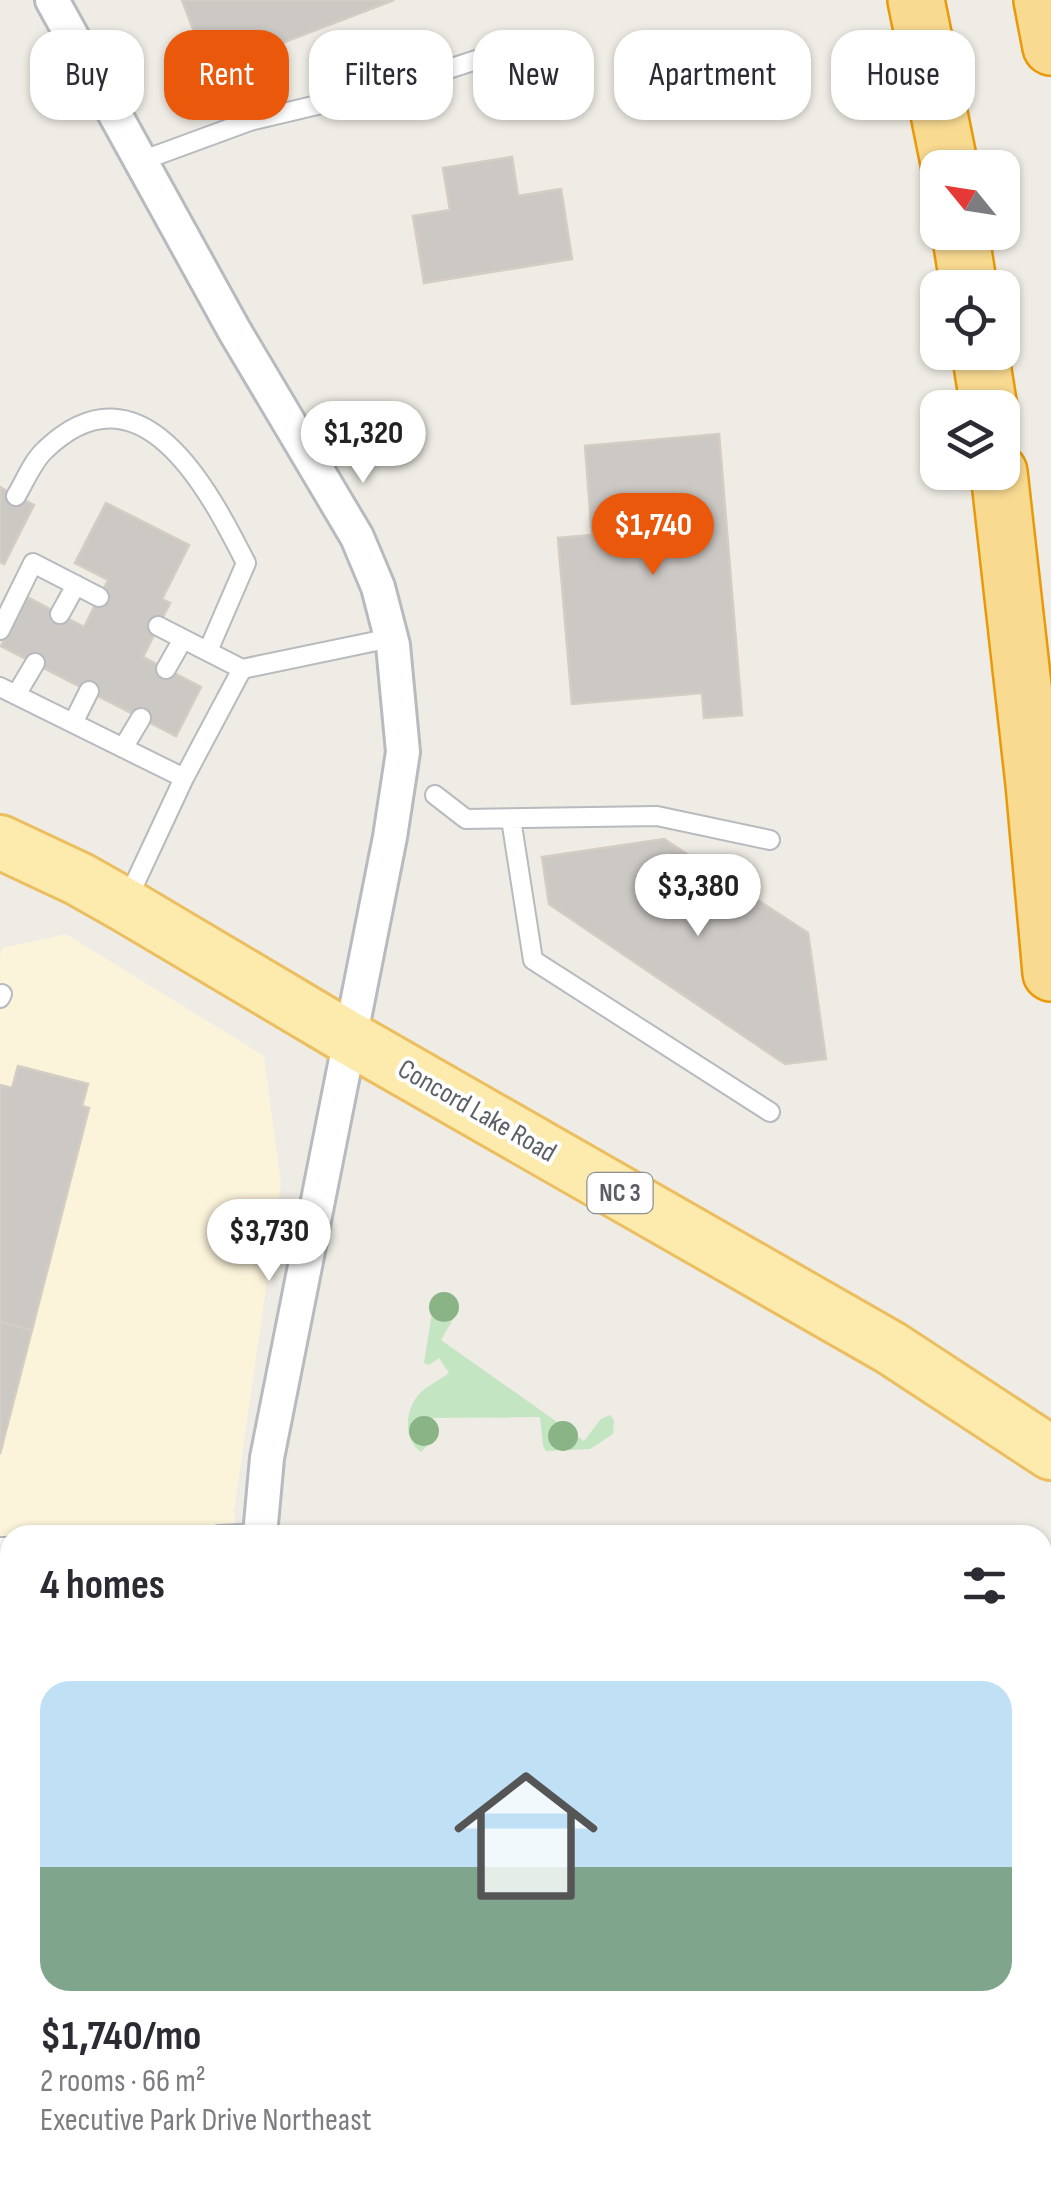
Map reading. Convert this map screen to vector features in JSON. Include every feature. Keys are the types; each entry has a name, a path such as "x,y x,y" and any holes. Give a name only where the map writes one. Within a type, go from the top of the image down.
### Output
{"highway":[{"path":"916,0 946,150"},
{"path":"1042,0 1051,48"},
{"path":"1001,490 1051,974"}],"main road":[{"name":"Concord Lake Road","path":"0,842 80,879 891,1348 1051,1452"}],"street":[{"path":"52,0 234,330 357,536 378,587 391,638 402,752 390,837 266,1458 260,1525"}],"lane":[{"path":"141,161 250,121 394,87 473,61"},
{"path":"16,496 43,452 74,428 104,419 132,421 158,435 181,454 214,501 246,563 208,652"},
{"path":"2,616 34,564 100,597"},
{"path":"60,614 76,585"},
{"path":"158,626 242,668 391,638"},
{"path":"166,669 183,639"},
{"path":"34,663 8,691 184,778"},
{"path":"125,905 184,778 242,668"},
{"path":"74,724 89,691"},
{"path":"123,748 140,718"},
{"path":"435,795 466,819 656,816 770,840"},
{"path":"511,819 534,960 770,1112"}],"shaded area":[{"path":"66,934 264,1056 281,1184 234,1511 236,1525 0,1525 3,948"}],"green space":[{"path":"438,1300 450,1303 458,1311 441,1340 584,1441 601,1419 610,1415 614,1420 613,1434 590,1449 546,1451 540,1417 430,1418 426,1447 421,1452 408,1431 409,1414 421,1392 449,1373 439,1358 429,1365 424,1363 433,1307"}],"building":[{"path":"182,0 394,0 289,40 289,30 193,30"},
{"path":"512,157 518,196 561,189 572,259 424,283 413,216 450,210 443,168"},
{"path":"719,434 742,715 704,718 702,693 572,704 558,538 592,535 585,446"},
{"path":"0,487 34,505 4,564 0,562"},
{"path":"106,503 189,545 162,599 170,603 143,657 201,687 176,736 1,646 27,597 84,627 108,580 75,563"},
{"path":"664,839 808,933 826,1059 785,1064 549,904 542,857"},
{"path":"18,1066 88,1084 82,1106 89,1108 32,1330 0,1322 0,1085 12,1088"},
{"path":"0,1322 32,1330 0,1454"}]}
